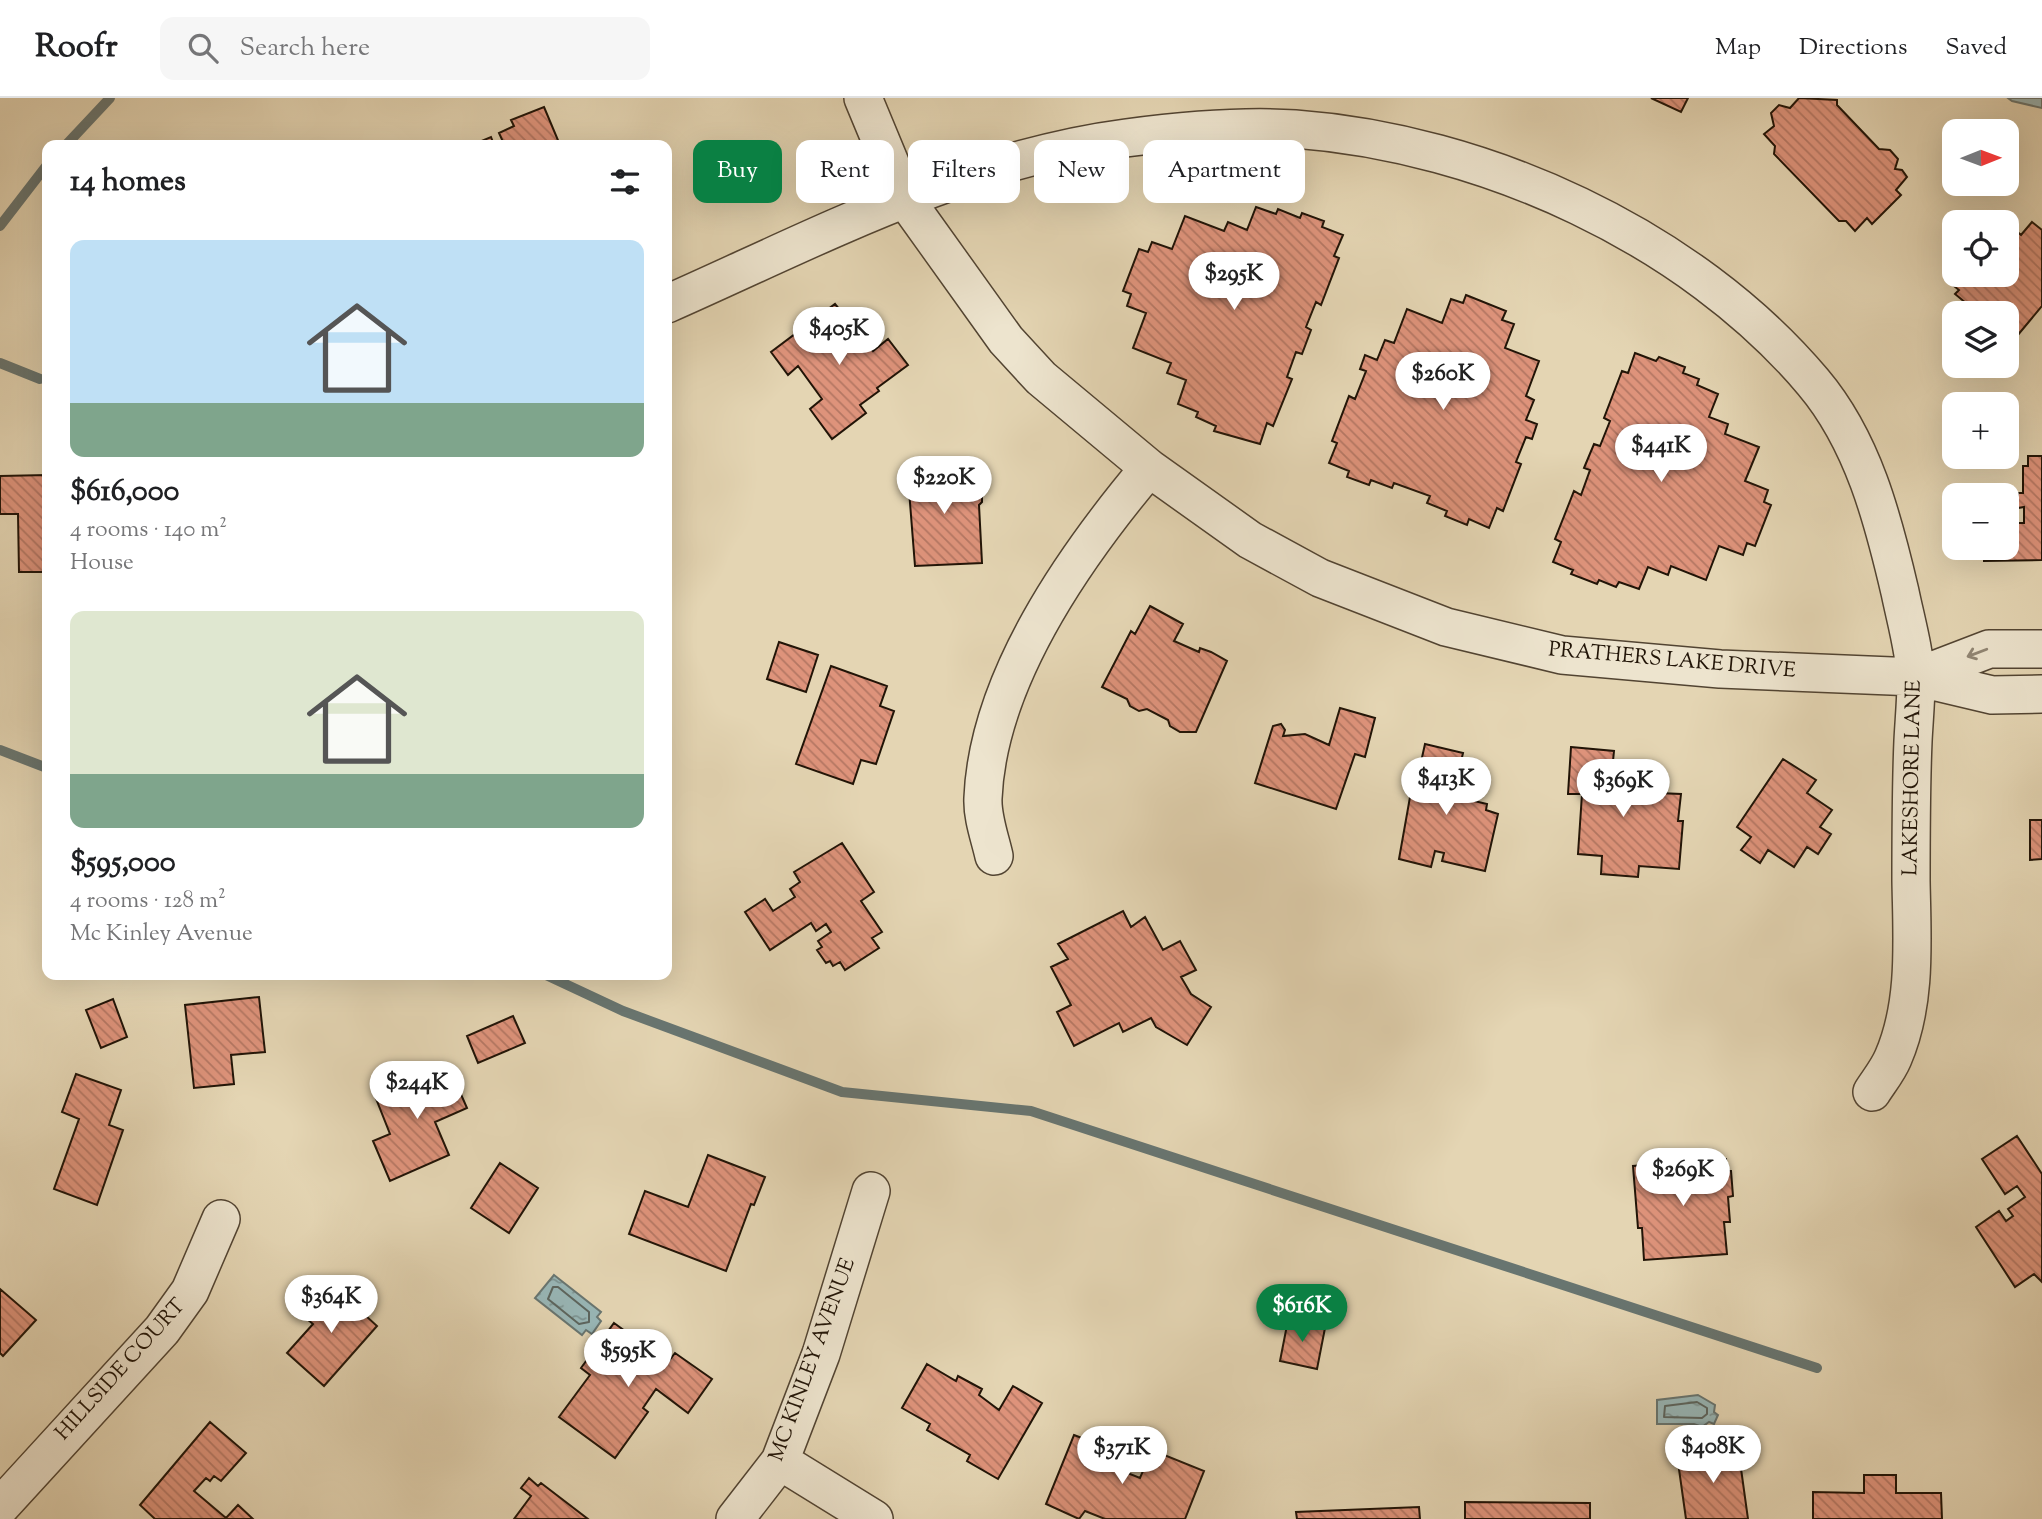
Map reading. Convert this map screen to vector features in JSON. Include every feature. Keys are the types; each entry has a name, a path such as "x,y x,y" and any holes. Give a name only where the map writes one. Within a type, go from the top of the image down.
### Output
{"street":[{"name":"PRATHERS LAKE DRIVE","path":"863,98 905,199 1006,340 1041,378 1149,468 1250,540 1320,578 1446,627 1562,655 1720,669 1916,677 1992,695 2042,694"},
{"name":"LAKESHORE LANE","path":"672,302 905,199 1039,155 1125,138 1211,131 1295,129 1416,148 1493,171 1566,200 1636,236 1734,303 1814,384 1855,448 1883,519 1916,677 1911,795 1912,959 1909,1002 1893,1059 1872,1092"},
{"path":"994,856 983,801 992,735 1022,656 1099,527 1149,468"},
{"name":"PRATHERS LAKE DRIVE","path":"1916,677 1989,649 2042,649"},
{"name":"MC KINLEY AVENUE","path":"735,1519 780,1461 821,1354 871,1192"},
{"name":"HILLSIDE COURT","path":"0,1507 162,1330 190,1291 221,1219"},
{"path":"780,1461 874,1519"}],"water":[{"path":"2008,98 2042,98 2042,108 2012,101"},
{"path":"554,1275 601,1312 597,1317 601,1321 592,1334 586,1330 582,1335 535,1298"},
{"path":"1698,1395 1715,1405 1714,1412 1718,1415 1714,1424 1709,1422 1702,1427 1694,1424 1657,1424 1657,1400"}],"building":[{"path":"1651,98 1688,98 1681,112"},
{"path":"1799,98 1837,100 1837,105 1879,149 1890,150 1898,159 1895,169 1902,170 1907,177 1896,190 1901,195 1872,224 1867,218 1855,231 1846,221 1839,221 1774,154 1775,146 1764,134 1774,126 1771,113 1779,105 1790,108"},
{"path":"544,107 558,140 502,140 499,133 514,126 511,120"},
{"path":"1256,207 1276,214 1278,209 1300,218 1302,213 1324,221 1322,227 1343,235 1334,256 1339,258 1321,305 1316,302 1306,327 1311,330 1302,354 1296,352 1287,377 1292,379 1273,426 1267,423 1260,444 1214,431 1216,426 1196,417 1198,412 1178,404 1186,380 1167,373 1171,363 1133,348 1146,313 1127,306 1131,294 1123,291 1139,249 1148,252 1152,242 1172,249 1185,216 1224,231 1228,222 1247,230"},
{"path":"2032,222 2042,230 2042,306 2019,334 2019,301 1963,301 1955,294 1959,290 1955,287 2019,287 2019,233 2021,235"},
{"path":"1466,295 1506,311 1502,320 1514,324 1505,348 1539,361 1526,396 1534,400 1526,420 1537,424 1532,439 1526,437 1516,462 1521,464 1503,511 1497,508 1489,528 1469,519 1467,525 1445,516 1447,511 1427,503 1430,496 1394,483 1392,488 1371,480 1369,485 1347,477 1349,471 1329,463 1337,443 1332,441 1349,396 1355,399 1366,371 1360,369 1365,355 1377,360 1385,340 1394,343 1407,309 1442,323 1451,299 1463,303"},
{"path":"835,304 873,351 888,339 908,365 877,388 879,391 860,405 866,413 832,439 810,409 822,399 798,366 788,375 771,352"},
{"path":"1635,353 1656,361 1659,357 1685,367 1683,373 1699,379 1697,385 1718,394 1709,417 1728,424 1725,434 1759,447 1745,481 1768,490 1764,502 1771,505 1755,546 1747,543 1743,555 1719,546 1706,580 1671,566 1668,575 1648,567 1639,589 1619,582 1616,587 1599,580 1597,584 1571,574 1573,570 1553,562 1561,542 1555,539 1574,491 1581,495 1590,470 1584,468 1594,444 1600,446 1610,421 1604,418 1622,371 1628,373"},
{"path":"2028,456 2042,456 2042,560 1984,561 2019,560 2019,523 2024,523 2024,507 2019,508 2019,493 2023,493 2023,466 2028,466"},
{"path":"949,463 950,482 964,476 982,486 982,502 979,505 982,563 915,566 907,465"},
{"path":"42,475 42,572 19,572 18,514 0,514 0,476"},
{"path":"1150,606 1183,624 1174,641 1199,652 1200,648 1211,652 1227,661 1196,732 1180,732 1170,726 1168,720 1147,709 1139,711 1130,706 1127,699 1102,687 1131,631 1135,634"},
{"path":"779,642 818,655 806,692 767,679"},
{"path":"831,666 887,686 880,706 894,711 876,764 861,760 853,784 796,764"},
{"path":"1340,708 1375,718 1365,757 1355,754 1336,809 1255,783 1273,726 1281,724 1285,730 1283,736 1305,734 1329,745"},
{"path":"1425,744 1463,753 1453,796 1487,804 1486,810 1498,814 1485,871 1442,861 1444,853 1435,851 1431,867 1399,859 1410,797 1413,798"},
{"path":"1571,747 1614,751 1610,791 1681,794 1678,821 1683,821 1679,869 1639,866 1638,877 1601,874 1602,856 1578,854 1582,794 1568,794"},
{"path":"1783,759 1816,780 1807,793 1832,810 1820,827 1831,834 1818,854 1807,847 1794,867 1768,850 1760,863 1741,850 1751,837 1737,827"},
{"path":"2030,820 2042,820 2042,859 2030,860"},
{"path":"842,843 874,892 861,901 882,932 872,938 879,948 845,970 840,962 833,966 830,961 826,963 817,950 822,947 818,941 831,932 826,924 816,931 811,923 770,950 745,912 765,899 773,911 795,897 790,889 800,882 794,872"},
{"path":"1123,911 1131,927 1145,917 1163,950 1180,941 1196,970 1181,977 1191,994 1211,1007 1187,1045 1156,1027 1151,1018 1123,1032 1119,1023 1074,1046 1057,1012 1071,1005 1051,967 1068,959 1058,944"},
{"path":"259,997 265,1052 231,1055 234,1084 194,1088 185,1005"},
{"path":"113,999 127,1037 101,1048 86,1010"},
{"path":"513,1016 525,1043 478,1063 467,1036"},
{"path":"448,1065 467,1108 435,1122 449,1155 390,1181 373,1141 390,1134 375,1096"},
{"path":"76,1074 121,1090 109,1125 123,1130 97,1205 54,1189 79,1119 62,1112"},
{"path":"2017,1136 2042,1174 2042,1282 2034,1274 2015,1287 1976,1227 1999,1211 2006,1221 2013,1216 2008,1209 2025,1197 2017,1186 2005,1194 1982,1159"},
{"path":"708,1155 765,1177 754,1205 751,1204 726,1271 629,1234 645,1191 688,1207"},
{"path":"1726,1159 1727,1171 1731,1171 1733,1196 1728,1197 1730,1222 1724,1222 1727,1254 1644,1260 1642,1228 1638,1228 1633,1166"},
{"path":"500,1163 538,1188 509,1233 471,1208"},
{"path":"330,1283 377,1326 324,1386 287,1353 313,1324 302,1315"},
{"path":"0,1289 36,1320 3,1356 0,1353"},
{"path":"1288,1320 1325,1328 1317,1369 1280,1361"},
{"path":"614,1323 668,1362 675,1353 712,1379 688,1413 656,1389 643,1408 648,1412 615,1458 559,1417 590,1375 581,1368"},
{"path":"927,1364 956,1381 958,1376 982,1389 979,1395 999,1410 1013,1386 1042,1403 998,1479 967,1461 970,1455 927,1430 930,1424 902,1408"},
{"path":"210,1422 246,1453 221,1481 214,1476 210,1481 206,1478 194,1491 226,1518 238,1505 253,1519 155,1519 140,1505"},
{"path":"1074,1435 1113,1450 1107,1465 1140,1478 1152,1450 1204,1471 1185,1519 1105,1519 1085,1511 1079,1519 1046,1504"},
{"path":"1738,1447 1748,1519 1686,1519 1677,1455"},
{"path":"1864,1475 1896,1475 1896,1493 1941,1493 1942,1519 1813,1519 1813,1492 1864,1493"},
{"path":"529,1478 538,1486 541,1483 588,1519 514,1519 531,1496 521,1488"},
{"path":"1465,1502 1590,1503 1590,1519 1465,1519"},
{"path":"1419,1507 1420,1519 1297,1519 1296,1512"}],"waterway":[{"path":"71,140 110,98"},
{"path":"0,226 42,171"},
{"path":"0,363 40,379"},
{"path":"0,750 42,766"},
{"path":"557,980 623,1011 842,1092 1031,1111 1817,1368"}]}
